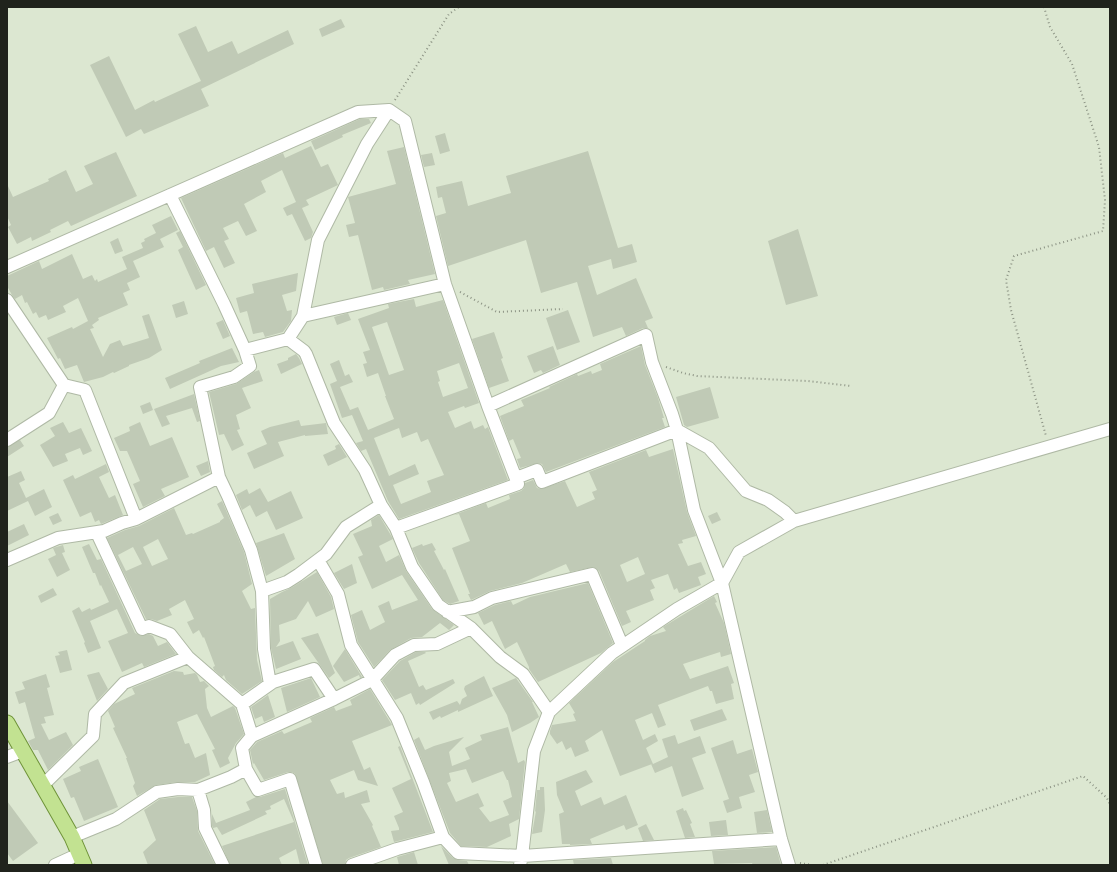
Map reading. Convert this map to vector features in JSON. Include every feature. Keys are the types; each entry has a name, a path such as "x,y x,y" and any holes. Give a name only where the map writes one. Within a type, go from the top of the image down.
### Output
{"main road":[{"path":"7,723 72,837 81,860"}],"street":[{"path":"244,350 288,339 303,316 318,240 368,144 389,110"},
{"path":"7,267 358,112 389,110 405,121 445,284 488,406 518,484 396,528"},
{"path":"170,195 224,304 250,366 234,377 200,387 218,477 228,496 251,550 262,591 264,649 270,684"},
{"path":"303,316 445,284"},
{"path":"7,300 64,385 85,390 136,519"},
{"path":"488,406 646,335 652,362 677,430 694,510 722,583 781,839 789,865"},
{"path":"288,339 306,354 334,422 365,470 381,505 396,528 412,566 438,605 471,628 500,657 523,674 549,712"},
{"path":"7,440 50,413 64,385"},
{"path":"521,860 534,751 549,712 622,645 677,609 722,583 739,552 794,521 1110,429"},
{"path":"677,430 709,448 746,491 768,500 785,512 794,521"},
{"path":"516,478 537,470 542,482 677,430"},
{"path":"7,560 58,538 97,533 136,519 218,477"},
{"path":"262,591 288,582 326,554 346,528 381,505"},
{"path":"97,533 142,629 149,626 170,634 188,657 242,704 252,736"},
{"path":"318,560 338,594 351,645 397,718 443,837 458,853 521,860 781,839"},
{"path":"447,612 474,606 492,598 592,574 622,645"},
{"path":"316,865 290,779 258,790 246,770 242,748 252,736 372,680 395,655 414,645 437,644 471,628"},
{"path":"42,786 93,736 95,714 124,683 188,657"},
{"path":"242,704 273,682 314,668 334,699"},
{"path":"7,757 23,751"},
{"path":"72,837 116,819 157,792 178,788 198,790 246,770"},
{"path":"198,790 204,810 204,828 222,865"},
{"path":"352,865 398,848 443,837"},
{"path":"55,865 81,860"}],"path":[{"path":"389,110 405,82 449,14 459,7"},
{"path":"1044,7 1050,26 1072,64 1099,147 1105,200 1103,232 1014,256 1006,280 1011,310 1049,447"},
{"path":"445,284 497,312 563,309"},
{"path":"652,362 683,373 697,376 808,381 851,386"},
{"path":"823,865 1083,776 1108,798 1110,805"}],"building":[{"path":"341,19 345,27 322,37 319,29"},
{"path":"196,26 208,52 232,41 238,54 288,30 294,44 201,89 209,106 144,134 141,129 126,137 90,65 109,56 135,110 154,100 155,102 201,81 178,34"},
{"path":"360,119 369,119 371,123 342,135 343,137 315,150 311,141"},
{"path":"445,133 450,151 440,154 435,136"},
{"path":"311,146 321,167 328,164 338,185 306,200 309,205 302,208 313,232 311,238 305,241 292,214 287,216 283,208 296,202 282,170 261,181 266,192 244,204 257,231 246,236 238,221 223,228 229,239 224,241 235,263 224,268 214,247 206,251 181,198 283,153 285,158"},
{"path":"404,147 435,274 408,280 410,284 384,290 383,287 372,290 358,235 349,237 346,225 355,223 348,197 396,184 387,151"},
{"path":"588,151 618,248 632,244 637,262 613,269 611,259 588,266 597,295 636,278 653,318 645,321 648,328 643,328 626,336 622,327 593,337 577,282 541,293 526,240 448,266 436,216 446,213 442,197 438,198 436,187 462,181 468,206 511,193 506,176"},
{"path":"116,152 137,196 71,226 68,221 50,230 51,232 32,241 31,237 17,244 8,227 11,225 7,216 7,184 13,197 49,181 48,179 66,170 76,192 93,184 84,166"},
{"path":"432,153 435,165 424,167 421,155"},
{"path":"171,216 178,230 160,239 164,247 133,261 140,277 127,283 130,290 123,293 128,305 98,318 99,320 92,325 94,328 90,329 103,357 110,344 120,340 123,346 149,338 142,316 149,314 162,350 149,358 129,365 114,373 113,372 103,377 84,382 77,365 65,369 47,338 72,327 73,329 88,321 78,298 63,306 66,312 48,320 46,315 39,318 36,312 33,314 27,302 25,303 22,295 15,299 7,286 7,276 39,261 42,269 72,254 83,279 92,275 95,281 97,279 98,282 127,269 122,257 143,248 141,243 145,241 144,239 156,233 152,225"},
{"path":"798,229 818,296 786,305 768,241"},
{"path":"180,231 206,285 196,290 178,250 183,247 176,233"},
{"path":"118,238 123,251 115,254 110,242"},
{"path":"298,273 296,291 282,295 287,311 292,310 291,321 283,332 265,337 263,332 253,334 247,311 240,313 236,298 254,293 252,284"},
{"path":"414,299 416,307 443,300 479,403 465,408 464,406 448,412 455,428 471,421 474,429 483,425 485,429 488,427 508,480 399,519 388,501 366,449 361,451 356,443 363,441 352,415 342,418 330,384 337,381 330,364 339,360 345,376 349,374 353,382 340,387 350,410 358,407 368,430 394,419 378,373 367,377 363,364 367,363 363,352 370,350 358,319 389,308 388,304","holes":["387,322 404,370 389,375 372,327","459,363 468,388 443,397 438,382 440,381 437,371","399,428 402,438 417,432 421,442 428,439 444,475 427,481 431,492 401,504 393,485 419,474 415,464 389,476 374,438"]},
{"path":"184,301 188,314 176,318 172,305"},
{"path":"568,310 580,342 557,350 546,318"},
{"path":"348,313 351,320 337,325 334,317"},
{"path":"223,320 230,336 223,339 216,323"},
{"path":"494,332 503,358 501,359 509,381 489,388 472,339"},
{"path":"553,346 560,365 543,373 541,370 534,373 527,356"},
{"path":"641,346 645,365 664,418 662,418 665,427 546,472 542,464 538,463 520,468 517,459 521,458 513,439 509,441 500,416 524,406 521,400 550,388 549,387 577,374 578,376 591,371 592,374 602,370 600,364"},
{"path":"232,348 239,362 221,366 170,389 165,378 200,363 199,361"},
{"path":"296,354 302,364 281,374 277,364 288,360 288,358"},
{"path":"259,370 263,381 242,388 251,408 236,415 240,429 237,430 244,445 232,451 224,434 219,435 209,392 236,384"},
{"path":"710,387 719,418 687,427 684,425 676,397"},
{"path":"194,394 200,421 197,422 192,408 166,416 170,424 162,427 154,409"},
{"path":"150,402 153,410 143,414 140,406"},
{"path":"299,420 301,426 326,423 328,434 305,435 278,442 284,456 254,469 247,453 267,444 261,431 270,427"},
{"path":"63,422 69,433 81,428 92,451 83,455 80,448 65,454 68,461 53,467 40,445 55,436 50,428"},
{"path":"140,422 150,446 172,437 189,477 161,489 165,496 143,507 133,484 140,481 127,451 120,451 114,438 130,431 129,427"},
{"path":"20,440 24,446 7,457 7,447"},
{"path":"339,444 347,457 328,466 323,455 336,449 335,446"},
{"path":"673,449 687,512 696,536 682,540 683,543 678,544 688,566 701,562 706,574 698,577 701,585 679,593 677,588 674,590 668,574 651,580 655,588 650,590 654,600 626,611 631,622 622,626 599,571 593,567 570,572 566,564 522,583 490,591 471,600 452,548 470,541 459,514 454,515 486,503 488,508 510,499 509,495 521,491 524,488 525,483 533,480 537,488 541,489 565,481 577,507 595,499 592,492 597,490 589,472 646,450 649,457","holes":["638,557 645,574 627,582 620,565"]},
{"path":"208,461 210,472 201,476 196,466"},
{"path":"106,464 109,472 99,477 109,498 115,495 123,515 101,524 99,520 95,522 91,512 80,517 63,480 73,475 75,479"},
{"path":"21,471 25,480 19,483 26,498 44,489 52,507 35,516 28,501 7,511 7,477"},
{"path":"260,488 268,502 291,491 303,518 276,530 267,511 256,517 250,505 242,510 236,495 247,489 249,494"},
{"path":"222,501 244,552 252,584 242,591 251,609 255,608 257,660 262,681 242,694 226,680 224,675 222,677 214,670 213,667 215,666 204,637 203,638 199,630 193,634 187,622 194,619 185,600 169,609 172,615 157,621 146,619 107,538 139,526 174,508 186,535 193,534 220,522 224,518 217,504","holes":["158,539 168,559 152,566 143,547","133,547 142,564 126,571 118,555"]},
{"path":"717,512 721,520 712,524 708,516"},
{"path":"58,513 62,521 53,525 49,517"},
{"path":"379,515 393,539 379,546 386,562 399,555 406,571 432,609 454,625 449,630 440,623 422,637 411,638 390,650 374,667 358,642 351,615 362,610 370,630 385,622 378,606 389,601 392,610 418,600 402,575 372,589 358,557 363,555 353,534 372,526 371,520"},
{"path":"24,524 29,535 7,546 7,532"},
{"path":"284,533 295,559 266,576 256,543"},
{"path":"432,543 436,550 434,551 444,570 445,569 459,601 450,604 443,600 419,563 412,548 422,544 423,546"},
{"path":"89,544 97,560 101,559 135,633 141,636 149,634 153,636 158,646 167,642 176,654 144,667 142,663 122,672 108,641 128,633 117,609 90,621 101,648 88,653 72,611 79,607 82,612 90,608 91,610 109,602 95,573 93,573 82,547"},
{"path":"63,545 65,552 62,553 70,570 57,577 48,559 56,555 53,548"},
{"path":"352,564 357,583 344,589 334,573"},
{"path":"317,572 331,597 334,609 316,617 308,601 296,619 279,625 280,641 276,647 293,641 301,659 276,669 271,648 270,599"},
{"path":"588,583 613,643 601,653 538,682 529,669 517,642 505,649 492,621 484,625 478,613 495,605 511,601 513,605 530,597"},
{"path":"53,588 57,595 41,603 38,596"},
{"path":"714,596 717,602 715,603 724,623 731,654 721,657 720,652 683,664 690,679 728,666 734,683 731,684 734,699 716,704 712,691 710,691 708,686 658,705 666,725 658,728 652,713 635,720 643,740 655,734 658,741 646,748 653,764 668,757 662,739 675,735 678,744 700,736 706,753 692,758 704,789 682,797 672,766 655,773 651,764 620,776 602,730 585,741 589,751 575,757 571,747 566,750 562,741 557,744 550,734 552,725 576,721 573,714 575,713 569,703 613,662 645,641 650,636 666,631 663,627"},
{"path":"318,633 335,673 329,678 301,638"},
{"path":"345,649 362,677 360,678 359,675 344,682 333,666"},
{"path":"67,650 72,670 60,673 55,656 60,655 58,652"},
{"path":"416,652 426,653 408,661 419,687 423,685 426,690 453,679 455,683 420,705 419,703 416,705 411,693 395,700 382,680 400,661"},
{"path":"174,671 183,672 184,675 195,673 200,682 204,681 209,686 205,689 207,708 211,717 233,706 244,734 236,743 228,758 230,763 220,768 212,750 215,749 197,714 177,722 185,744 189,743 195,758 206,753 210,775 195,782 177,782 156,785 137,796 133,786 135,783 127,758 113,728 115,727 108,711 114,704 135,694 132,688"},
{"path":"99,672 108,689 97,701 87,675"},
{"path":"46,674 50,687 47,688 54,715 44,717 46,723 41,724 49,740 66,732 73,745 48,770 38,750 33,750 28,741 35,738 25,702 19,704 15,692 25,689 22,682"},
{"path":"484,676 493,696 458,712 458,710 433,720 429,712 457,701 460,705 462,699 467,696 464,689 465,686"},
{"path":"311,678 320,697 287,712 281,688"},
{"path":"516,678 533,702 539,717 512,732 507,715 492,688"},
{"path":"370,689 392,725 352,741 364,770 370,767 378,786 358,780 354,770 330,780 337,794 344,792 345,798 367,790 370,802 361,804 373,825 372,826 381,847 349,858 346,860 345,865 323,865 295,774 288,772 264,780 254,763 253,764 250,750 257,742 282,731 284,734 312,722 310,718 334,707 336,711 352,705 350,700"},
{"path":"268,695 275,717 264,722 262,716 255,719 251,707"},
{"path":"722,709 727,720 694,731 690,720"},
{"path":"508,727 518,763 524,760 525,762 519,819 509,824 511,836 487,847 461,846 450,833 414,740 419,737 425,750 464,737 449,752 452,766 470,759 465,748 482,740 480,735","holes":["466,769 472,783 503,771 508,780 512,797 503,801 509,815 490,822 479,808 484,806 478,793 456,802 447,783 451,781 449,773"]},
{"path":"733,740 737,754 752,749 758,772 749,775 755,792 739,797 742,808 727,813 723,801 729,799 711,748"},
{"path":"400,746 433,832 394,842 391,831 399,830 399,828 394,816 403,812 392,788 411,779 398,747"},
{"path":"98,759 118,807 84,821 74,797 71,798 63,779 81,771 79,767"},
{"path":"586,770 593,782 575,791 581,806 601,797 604,805 626,795 638,825 626,830 624,825 590,839 592,844 562,844 559,814 564,812 557,795 556,782"},
{"path":"540,787 544,787 545,810 542,832 532,834 536,811 535,812 537,790 540,790"},
{"path":"285,789 308,865 300,865 296,849 279,858 282,865 230,865 222,846 294,822 284,799 270,806 271,809 265,811 267,814 222,835 217,827 213,828 212,826 212,814 216,823 250,810 246,802 256,797"},
{"path":"192,797 197,811 198,831 215,865 148,865 143,852 156,840 144,810 160,799"},
{"path":"7,801 38,843 13,861 7,853"},
{"path":"683,808 684,811 686,810 692,823 690,824 695,837 685,838 676,811"},
{"path":"767,810 772,832 757,833 754,812"},
{"path":"726,820 728,835 711,836 709,822"},
{"path":"646,824 654,840 643,841 638,828"},
{"path":"441,846 453,858 467,861 469,865 449,865"},
{"path":"776,847 781,865 753,865 752,863 714,864 712,851"},
{"path":"414,852 418,865 399,865 397,857"},
{"path":"611,858 613,865 574,865 573,860"}]}
